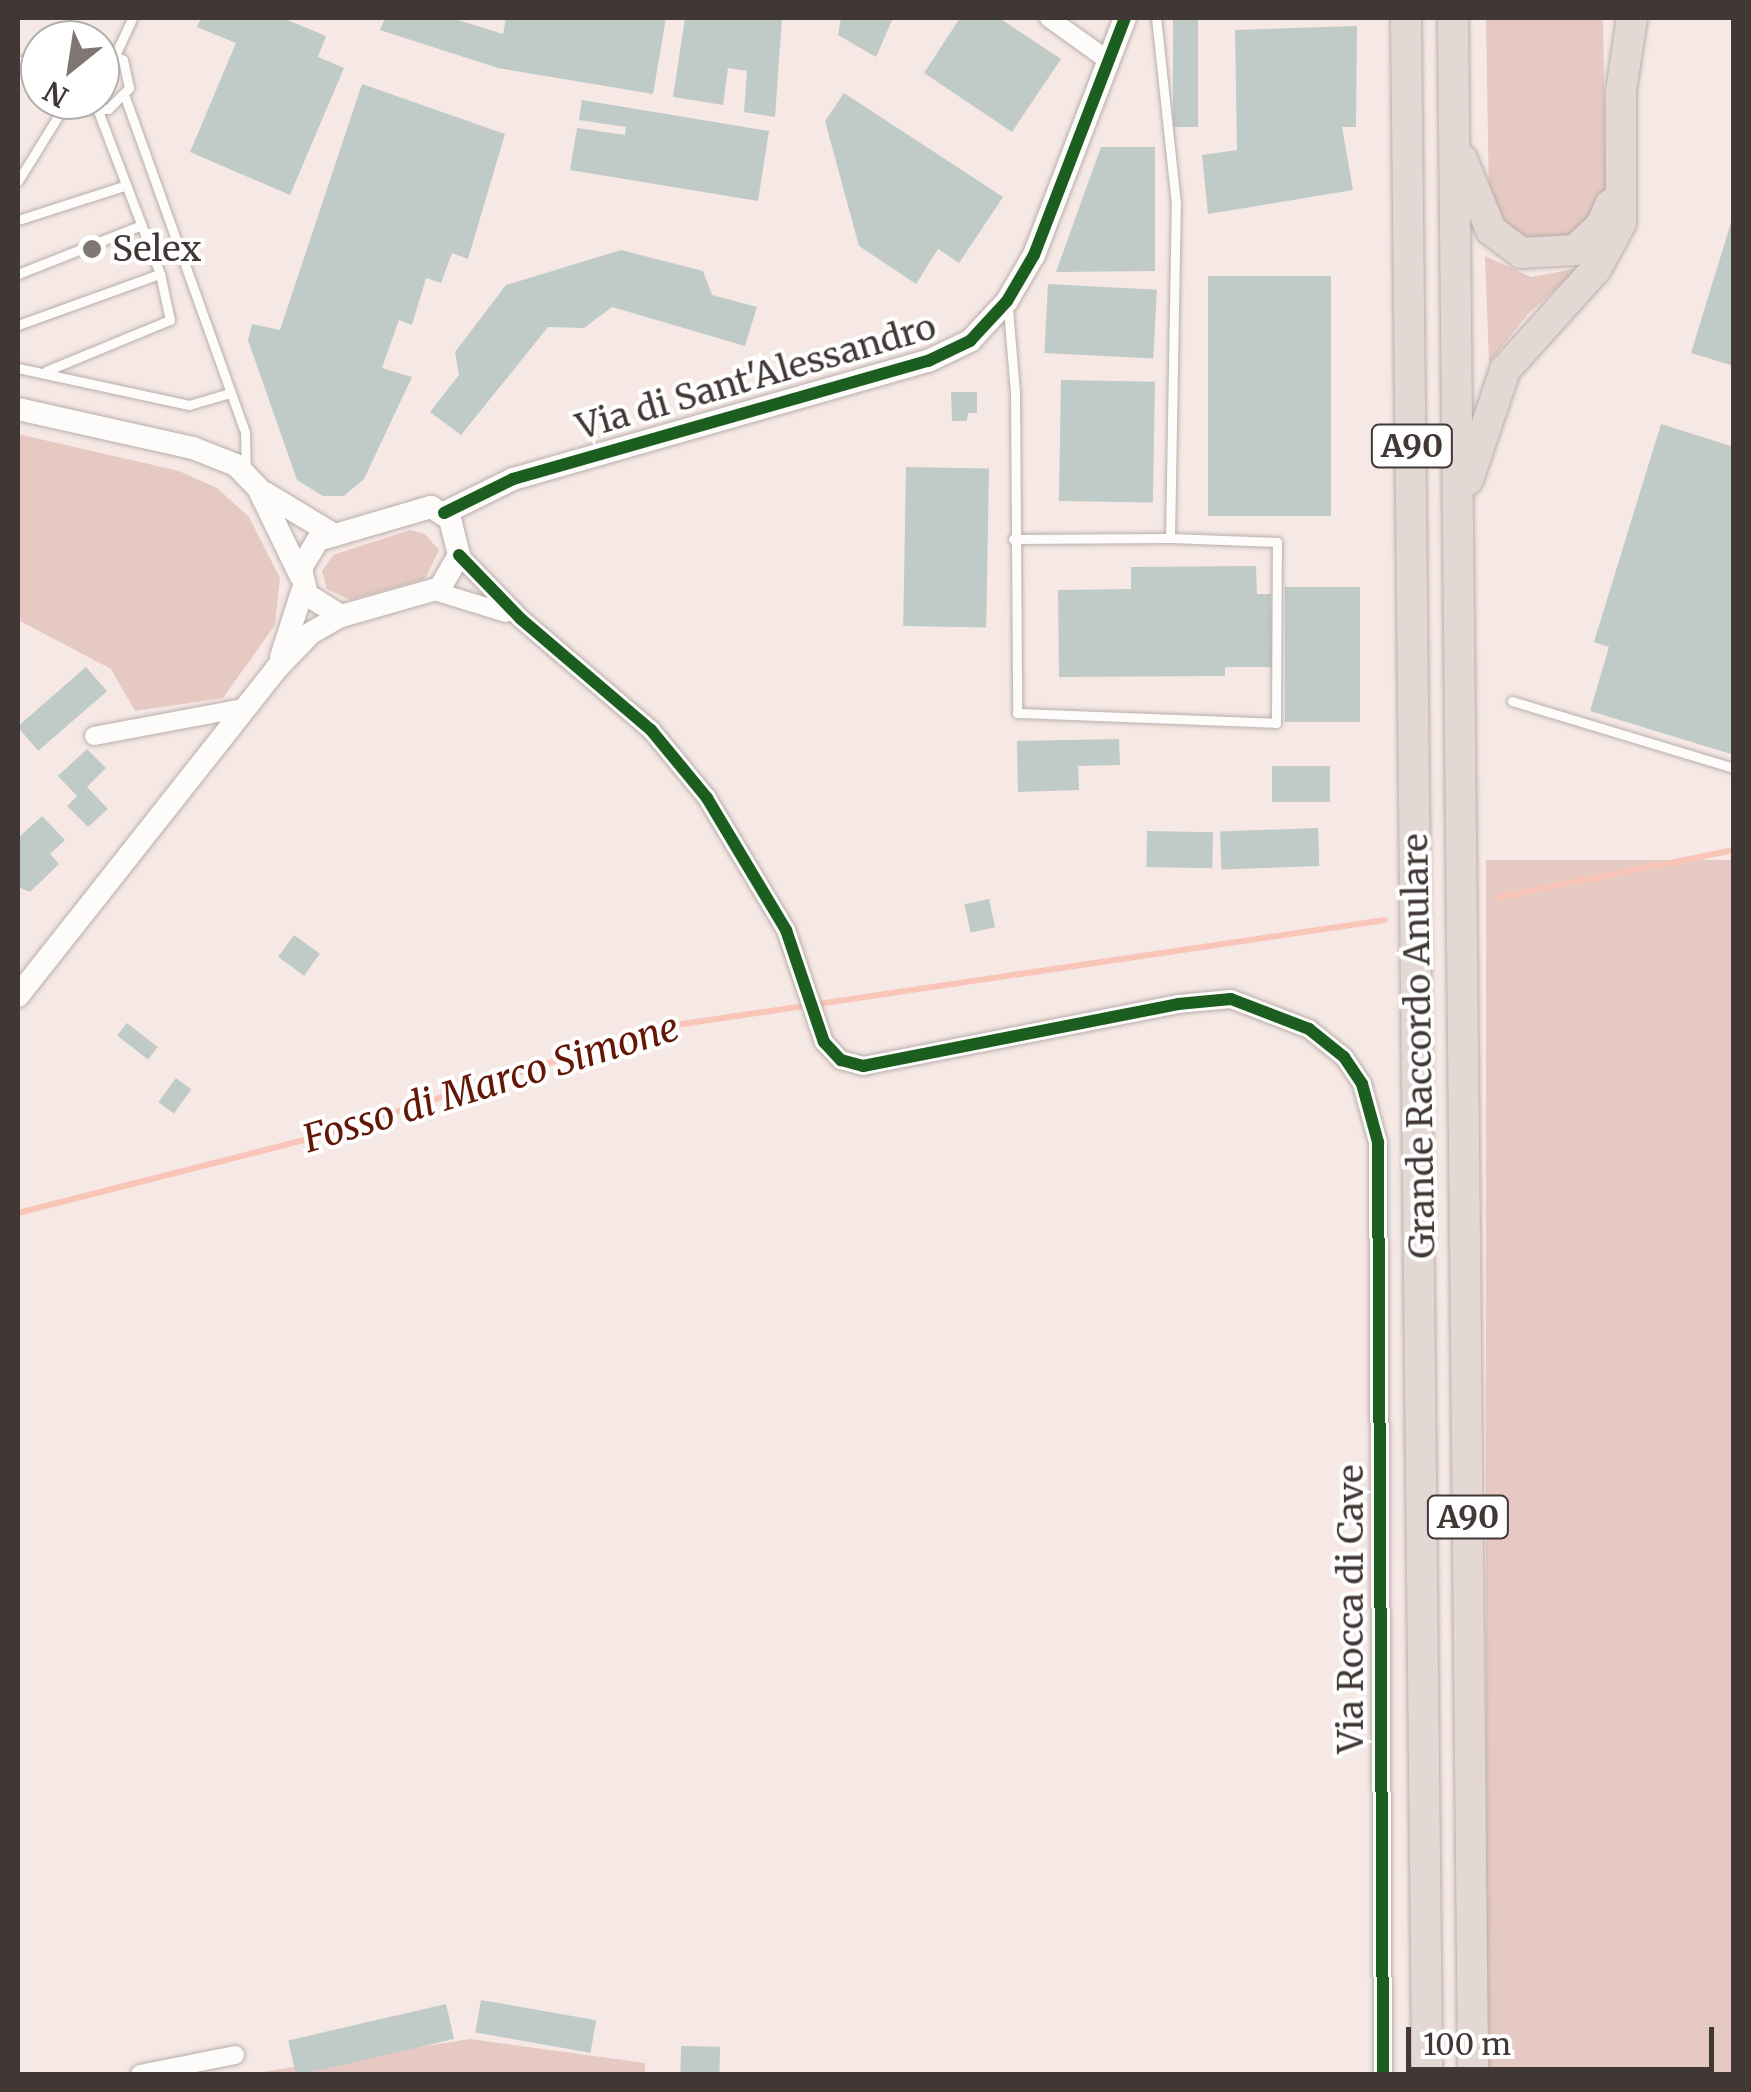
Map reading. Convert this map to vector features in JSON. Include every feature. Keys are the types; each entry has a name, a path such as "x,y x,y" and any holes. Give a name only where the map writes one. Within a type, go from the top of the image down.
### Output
{"highway":[{"name":"Grande Raccordo Anulare","path":"1406,18 1428,2074"},
{"name":"Grande Raccordo Anulare","path":"1452,18 1473,2074"},
{"path":"1459,511 1505,370 1596,269 1621,224 1621,91 1611,18"},
{"path":"1621,91 1632,18"},
{"path":"1454,139 1491,230 1509,247 1532,255 1569,252 1596,234 1609,208 1622,153"}],"street":[{"path":"1049,18 1109,60"},
{"name":"Via di Sant'Alessandro","path":"331,533 423,507 444,513 513,479 940,357 979,334 1007,301 1049,221 1125,18"},
{"path":"18,409 208,452 331,533 309,549 276,669"},
{"path":"252,480 302,582 318,606 342,616"},
{"path":"444,513 459,555 520,619"},
{"path":"18,996 243,708 311,633 342,616 434,592 450,579 459,555"},
{"path":"434,592 520,619"},
{"name":"Via Rocca di Cave","path":"520,619 651,730 708,798 774,905 809,991 820,1030 836,1056 863,1066 1178,1004 1250,1002 1310,1029 1344,1057 1370,1101 1378,1142 1383,2074"},
{"path":"94,736 243,708"},
{"path":"140,2074 235,2055"}],"lane":[{"path":"120,44 132,18"},
{"path":"1156,18 1166,148 1176,204 1170,538"},
{"path":"120,60 130,78 125,97 248,447 252,480"},
{"path":"120,100 125,97"},
{"path":"18,181 59,120"},
{"path":"46,371 165,327 170,320 160,274 102,120"},
{"path":"18,220 127,184"},
{"path":"18,274 142,226"},
{"path":"18,325 160,274"},
{"path":"1007,301 1015,392 1013,539 1018,714 1276,723 1277,542 1013,539"},
{"path":"18,368 46,371 188,405 230,393"},
{"path":"1512,701 1734,768"}],"shaded area":[{"path":"1486,18 1603,18 1606,187 1599,208 1571,239 1536,244 1511,234 1489,203"},
{"path":"1485,256 1531,277 1579,268 1528,314 1489,363"},
{"path":"18,434 179,471 217,488 249,517 280,578 275,625 223,698 135,711 111,669 18,620"},
{"path":"410,530 425,534 439,550 425,579 350,600 327,589 322,571 333,555"},
{"path":"1486,860 1733,860 1733,2074 1486,2074"},
{"path":"470,2039 645,2063 645,2074 249,2074"}],"building":[{"path":"201,18 283,18 326,36 318,57 344,68 290,195 190,152 236,43 197,27"},
{"path":"385,18 452,18 503,34 506,18 666,18 653,94 498,68 380,30"},
{"path":"685,18 782,18 775,117 744,112 747,71 728,68 723,105 673,97"},
{"path":"841,18 893,18 876,57 838,35"},
{"path":"960,18 999,18 1061,59 1012,132 924,73"},
{"path":"1173,18 1198,18 1198,127 1173,127"},
{"path":"1357,26 1356,127 1342,127 1353,190 1208,214 1202,155 1237,150 1235,30"},
{"path":"362,84 505,134 468,259 452,253 441,283 426,278 412,325 399,320 382,368 412,377 364,479 344,496 323,496 297,480 248,340 252,324 280,330"},
{"path":"844,93 1003,197 959,263 938,249 916,284 859,246 825,121"},
{"path":"582,100 769,131 758,201 570,170 577,128 625,135 626,127 579,120"},
{"path":"1101,147 1155,147 1155,271 1056,272"},
{"path":"1734,216 1734,366 1691,353"},
{"path":"621,250 703,271 712,295 757,307 745,346 612,307 584,328 548,327 461,435 430,412 459,375 455,352 506,285"},
{"path":"1208,276 1331,276 1331,516 1208,516"},
{"path":"1048,284 1157,290 1153,359 1044,353"},
{"path":"1061,380 1155,382 1153,503 1059,501"},
{"path":"951,392 977,392 977,413 968,413 967,421 952,421"},
{"path":"1661,424 1734,447 1734,755 1590,711 1609,647 1594,642"},
{"path":"906,467 989,468 986,627 903,626"},
{"path":"1256,566 1257,594 1271,594 1272,667 1225,667 1225,676 1059,677 1058,590 1131,589 1131,567"},
{"path":"1285,587 1360,587 1360,722 1285,722"},
{"path":"86,667 107,691 38,751 18,726"},
{"path":"1119,739 1120,765 1078,766 1079,790 1018,792 1017,741"},
{"path":"87,749 106,768 87,787 108,809 88,827 67,806 77,796 58,776"},
{"path":"1272,766 1330,766 1330,802 1272,802"},
{"path":"42,816 65,840 50,854 59,864 30,892 18,887 18,838"},
{"path":"1318,828 1319,866 1221,869 1220,831"},
{"path":"1147,831 1213,832 1212,868 1146,867"},
{"path":"989,899 995,927 971,933 965,904"},
{"path":"294,935 320,954 304,976 278,957"},
{"path":"127,1023 158,1047 148,1060 117,1036"},
{"path":"176,1078 191,1089 174,1113 158,1102"},
{"path":"481,2000 596,2020 590,2053 475,2032"},
{"path":"446,2004 454,2039 303,2074 296,2074 288,2040"},
{"path":"681,2046 720,2047 720,2074 681,2074"}],"waterway":[{"name":"Fosso di Marco Simone","path":"1499,897 1734,850"},
{"name":"Fosso di Marco Simone","path":"18,1213 323,1135 662,1027 1385,920"}],"cycle path":[{"path":"444,513 513,479 928,361 970,341 1007,301 1034,255 1125,18"},
{"path":"459,555 521,619 651,730 707,798 786,930 824,1042 841,1060 863,1066 1178,1004 1231,999 1309,1029 1344,1057 1362,1084 1378,1142 1383,2074"}],"place":[{"name":"Selex","path":"92,249"}]}
